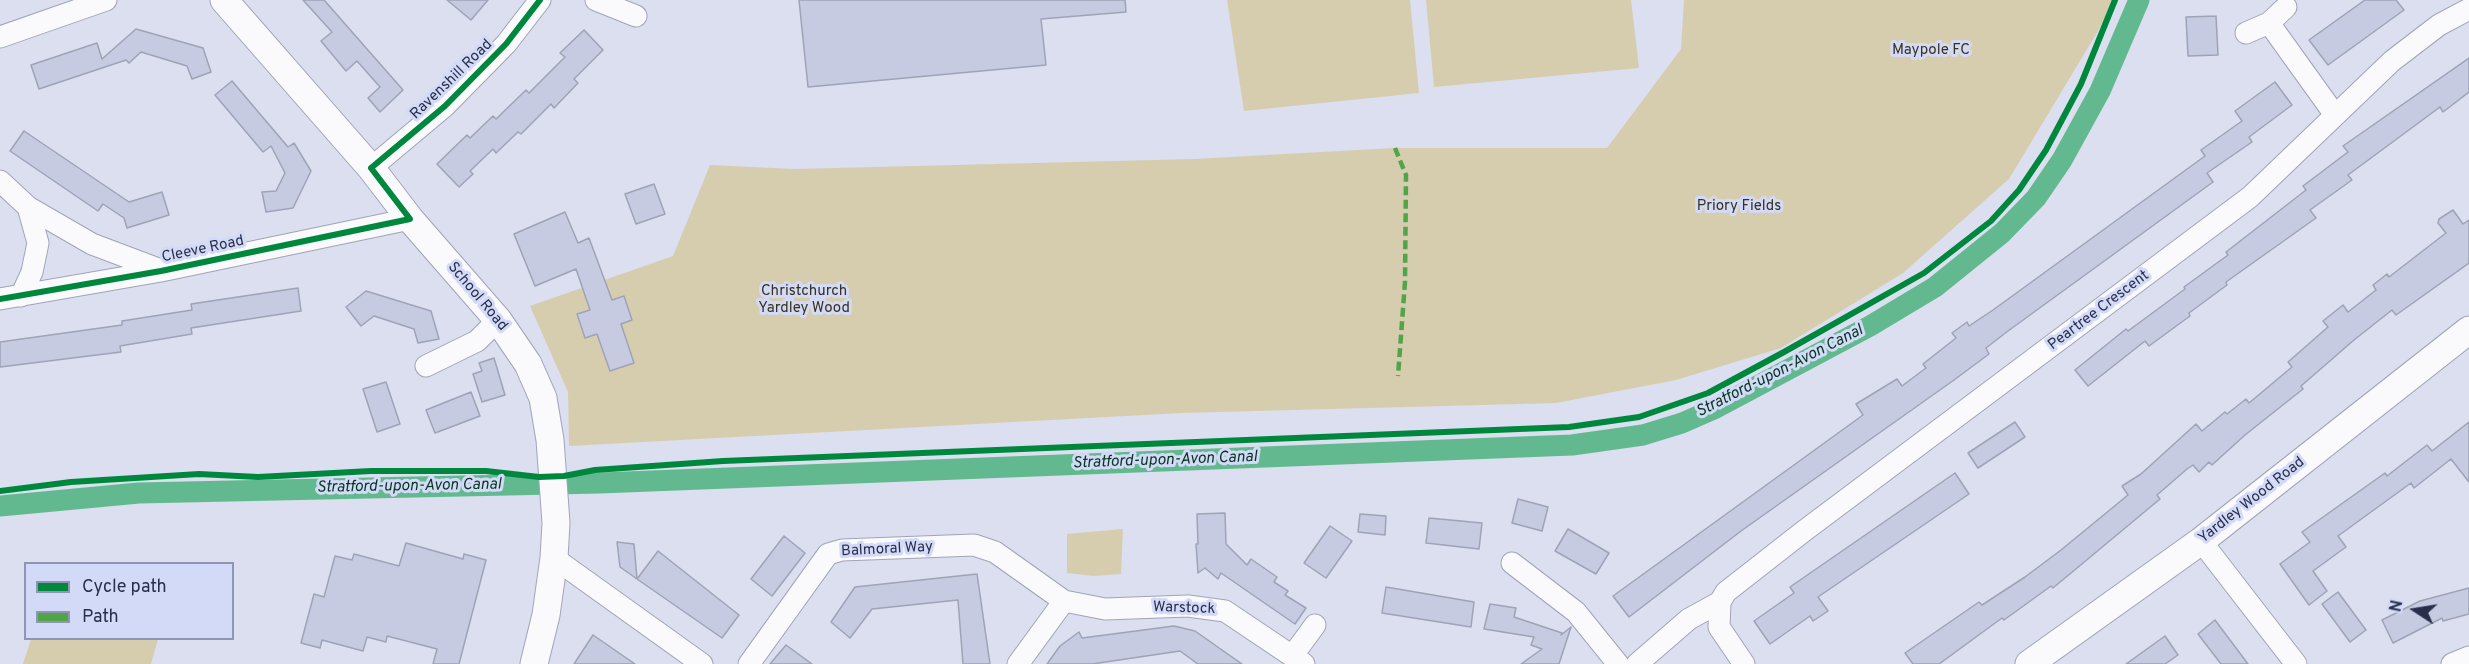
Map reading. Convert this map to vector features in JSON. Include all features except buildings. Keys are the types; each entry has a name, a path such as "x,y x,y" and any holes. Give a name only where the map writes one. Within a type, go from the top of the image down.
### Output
{"street":[{"path":"0,37 106,0"},
{"name":"School Road","path":"224,0 371,168 410,219 498,320 528,364 543,398 550,440 556,523 546,615 534,664"},
{"name":"Ravenshill Road","path":"371,168 445,106 506,44 540,0"},
{"path":"596,0 636,16"},
{"path":"2246,33 2269,23 2286,7"},
{"name":"Peartree Crescent","path":"1637,664 1689,619 1720,602 1726,592 1804,531 2250,197 2401,54 2439,25 2469,9"},
{"path":"2269,23 2335,115"},
{"path":"0,181 28,207 92,244 161,271"},
{"path":"10,298 32,272 38,243 28,207"},
{"name":"Cleeve Road","path":"10,298 161,271 410,219"},
{"path":"426,366 477,340 498,320"},
{"name":"Yardley Wood Road","path":"2029,664 2201,541 2469,330"},
{"path":"2201,541 2296,664"},
{"name":"Balmoral Way","path":"748,664 828,554 842,550 983,546 1064,601"},
{"path":"554,558 702,664"},
{"path":"1512,563 1576,612 1618,664"},
{"path":"1020,663 1064,601"},
{"name":"Warstock","path":"1064,601 1105,609 1188,606 1225,611 1299,659 1315,625"},
{"path":"1720,602 1719,627 1744,664"},
{"path":"2452,664 2469,657"}],"green space":[{"path":"1227,0 1410,0 1419,93 1244,111"},
{"path":"1426,0 1631,0 1639,68 1434,87"},
{"path":"1684,0 2113,0 2101,26 2009,179 1903,273 1781,348 1676,380 1556,403 1181,413 569,446 568,392 530,306 673,256 710,165 795,169 1194,159 1395,148 1607,148 1681,49"},
{"path":"1123,529 1121,574 1093,576 1067,573 1067,534"},
{"path":"30,640 158,640 151,664 23,664"}],"waterway":[{"name":"Stratford-upon-Avon Canal","path":"0,506 139,493 600,483 1572,445 1643,435 1682,423 1714,409 1870,326 1935,287 2002,233 2036,198 2062,160 2100,91 2139,0"}],"marked path":[{"path":"1395,148 1406,175 1405,282 1398,376"}],"cycle path":[{"path":"0,299 161,271 410,219 371,168 445,106 506,44 540,0"},
{"path":"0,491 71,482 199,474 258,477 371,471 486,471 539,477 564,476 595,470 723,461 1569,427 1639,417 1708,393 1784,352 1924,273 1991,221 2019,190 2046,150 2081,84 2115,0"}],"park label":[{"name":"Maypole FC","path":"1931,51"},
{"name":"Priory Fields","path":"1739,207"},
{"name":"Christchurch Yardley Wood","path":"804,300"}]}
